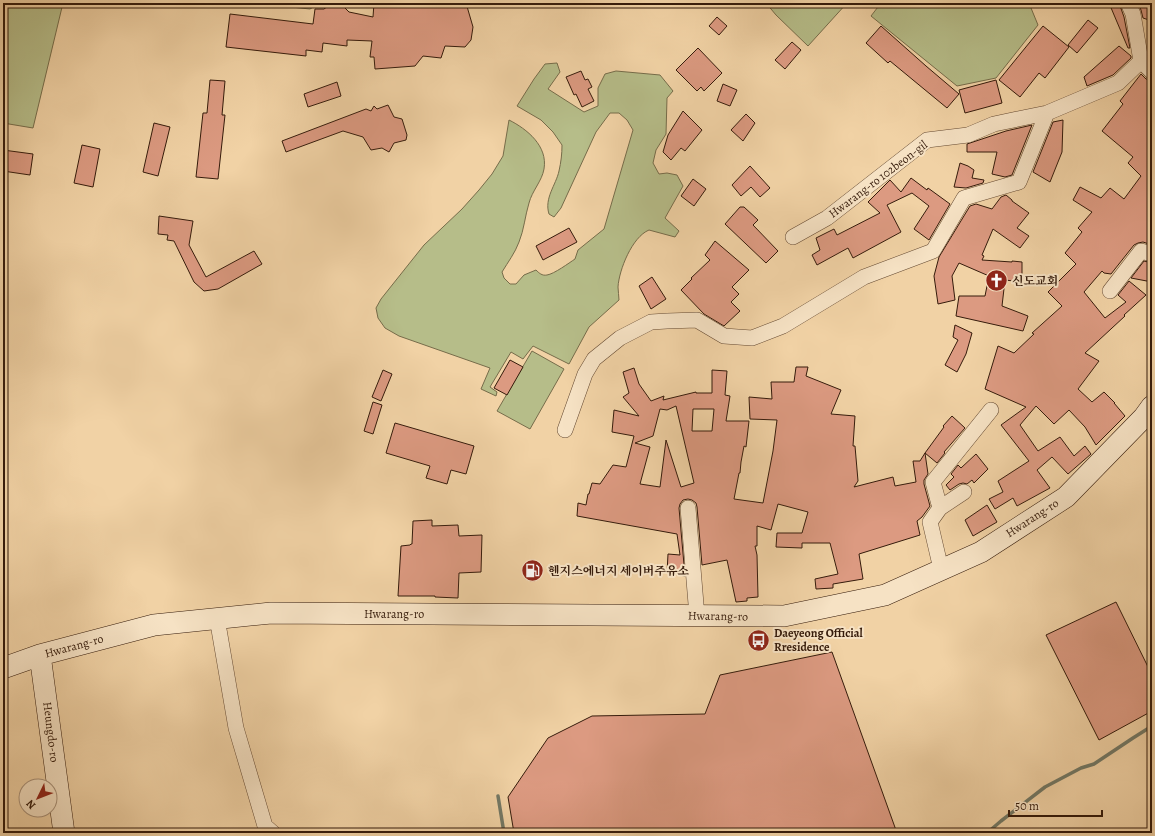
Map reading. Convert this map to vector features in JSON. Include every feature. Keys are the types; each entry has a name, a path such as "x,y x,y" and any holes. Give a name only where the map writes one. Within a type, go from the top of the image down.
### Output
{"main road":[{"name":"Hwarang-ro","path":"3,668 40,654 154,625 270,613 784,616 885,595 980,552 1066,497 1144,417 1152,406"},
{"name":"Heungdo-ro","path":"40,654 64,833"}],"street":[{"path":"1128,3 1133,14 1147,66"},
{"name":"Hwarang-ro 102beon-gil","path":"793,237 827,218 927,140 968,135 994,124 1047,113 1118,83 1147,66"},
{"path":"565,430 585,374 594,359 620,338 651,322 697,320 724,336 752,338 783,326 864,277 933,251 964,198 1019,182 1047,113"},
{"path":"1110,291 1141,252 1152,254"},
{"path":"940,508 933,482 991,410"},
{"path":"941,569 930,522 940,508 964,492"},
{"path":"688,508 697,616"},
{"path":"217,618 236,728 265,826 273,833"}],"green space":[{"path":"3,3 63,3 33,128 3,123"},
{"path":"253,3 320,3 310,9"},
{"path":"766,3 847,3 808,46 776,15"},
{"path":"881,3 1034,3 1031,8 1038,25 996,78 957,86 871,16"},
{"path":"557,63 560,72 548,89 584,112 598,106 598,88 605,74 616,71 660,75 673,91 667,98 666,134 656,150 653,163 659,174 667,173 677,175 683,186 665,218 679,231 675,237 649,230 637,239 624,263 621,272 618,287 619,300 589,327 569,364 533,346 523,359 511,352 490,387 497,392 496,396 481,389 490,368 399,336 385,328 378,318 376,308 381,299 424,245 462,209 492,174 503,156 509,120 523,128 535,139 543,153 544,169 530,199 519,242 502,272 504,278 510,284 516,284 524,275 536,270 544,275 553,273 575,259 578,250 604,229 633,130 627,120 619,113 610,113 596,132 561,208 554,217 549,214 548,202 558,176 562,145 553,132 541,120 517,106 545,64"},
{"path":"532,351 564,369 530,429 497,411"}],"building":[{"path":"332,3 342,5 349,12 373,17 374,3 466,3 473,27 471,40 465,47 445,46 441,58 423,56 415,66 375,69 374,57 370,57 372,41 347,40 347,46 323,43 322,52 306,50 306,56 226,47 230,14 313,24 315,9 324,9"},
{"path":"1109,3 1119,3 1124,17 1130,48 1128,48"},
{"path":"1138,3 1152,3 1152,21 1143,18"},
{"path":"717,17 727,26 719,35 709,26"},
{"path":"1088,20 1098,28 1077,53 1068,45"},
{"path":"881,26 959,94 947,108 890,61 888,63 866,43"},
{"path":"1043,26 1069,47 1045,78 1039,73 1020,97 999,80"},
{"path":"792,42 801,50 785,69 775,60"},
{"path":"1119,46 1131,56 1131,58 1113,75 1087,86 1084,77"},
{"path":"698,48 722,73 704,91 701,87 697,91 676,70"},
{"path":"581,71 585,80 588,79 592,87 588,89 594,101 582,107 576,94 574,95 566,77"},
{"path":"1141,74 1146,79 1152,81 1152,245 1143,242 1134,245 1111,274 1104,273 1102,271 1084,292 1105,318 1126,302 1118,295 1129,281 1146,295 1085,353 1099,361 1078,389 1092,402 1104,392 1125,416 1096,445 1085,427 1069,410 1054,424 1036,406 1020,425 1038,451 1060,437 1074,456 1085,446 1091,454 1068,474 1052,457 1037,470 1050,488 1017,506 1013,498 995,509 989,499 1003,492 998,481 1029,461 1001,425 1026,407 985,389 998,346 1014,353 1034,334 1032,333 1062,306 1048,292 1076,264 1065,253 1082,232 1078,228 1092,212 1073,200 1080,187 1101,198 1110,188 1124,199 1141,176 1128,163 1133,157 1102,131 1123,104 1120,101"},
{"path":"210,80 225,81 222,115 225,115 218,179 196,177 203,113 207,113"},
{"path":"996,80 1002,103 965,113 959,90"},
{"path":"337,82 341,96 308,107 304,94"},
{"path":"723,84 737,90 730,106 717,101"},
{"path":"388,105 394,117 402,119 407,135 406,140 394,143 389,152 382,148 371,150 363,137 343,131 286,152 282,141 366,109 371,111 374,106 377,109"},
{"path":"683,111 702,130 685,151 681,148 671,160 663,152 668,135"},
{"path":"746,114 755,123 743,141 731,130"},
{"path":"1063,120 1062,152 1050,182 1033,172 1053,122"},
{"path":"154,123 170,127 158,176 143,172"},
{"path":"1032,125 1012,175 1005,177 992,174 997,152 967,152 967,144 1006,131"},
{"path":"82,145 100,149 93,187 74,183"},
{"path":"3,150 33,154 30,175 3,171"},
{"path":"960,163 974,170 972,178 984,180 983,183 966,188 954,187"},
{"path":"750,166 770,188 760,197 751,187 741,196 732,185"},
{"path":"911,178 950,204 929,240 914,229 929,206 912,193 887,205 901,232 853,258 848,248 817,265 812,255 820,250 816,238 834,229 837,235 880,213 868,202 890,180 901,192"},
{"path":"693,179 706,189 694,206 681,196"},
{"path":"1006,195 1029,213 1017,228 1029,236 1020,248 993,229 982,255 984,256 982,260 1022,262 1022,282 1005,280 1002,306 1028,316 1023,331 956,316 959,296 985,296 989,276 959,263 952,276 955,300 938,304 934,276 939,257 970,206 976,204 992,209 1001,197"},
{"path":"740,207 744,207 758,220 753,225 778,251 766,263 725,224"},
{"path":"159,216 193,221 189,245 206,277 254,251 262,264 218,289 204,291 194,282 174,241 167,240 168,235 158,234"},
{"path":"569,228 577,242 543,260 536,246"},
{"path":"715,241 749,270 732,287 739,294 731,302 740,311 724,326 704,314 681,290 710,260 705,255"},
{"path":"1144,261 1152,263 1152,282 1131,278"},
{"path":"652,277 666,299 651,309 639,286"},
{"path":"955,325 972,333 966,354 957,372 945,365 958,340 953,337"},
{"path":"510,360 523,367 507,395 494,388"},
{"path":"796,367 808,367 806,376 841,390 831,414 855,416 853,446 855,446 858,481 854,487 893,477 895,486 916,482 913,461 920,461 925,453 928,474 924,480 924,484 930,506 917,521 920,535 859,554 863,579 833,584 833,588 816,589 815,579 838,574 830,543 802,543 802,548 776,547 777,533 802,533 808,512 778,504 771,530 757,526 757,546 755,546 757,555 758,597 747,598 747,601 736,602 727,560 702,565 697,507 696,503 692,500 683,500 679,508 685,576 667,573 668,554 680,555 677,534 577,516 578,503 586,505 592,483 600,484 613,465 626,467 634,436 612,432 614,410 639,416 623,397 629,393 623,372 634,368 639,384 651,401 664,396 663,400 696,392 712,393 712,370 727,371 725,395 730,396 726,421 749,421 746,447 744,446 734,499 763,503 773,451 777,420 750,419 749,397 772,399 771,382 794,382","holes":["676,406 694,483 681,487 666,440 660,487 640,484 650,447 635,443 653,436 660,409 667,410","693,409 714,409 712,431 692,431"]},
{"path":"383,370 392,374 381,401 372,397"},
{"path":"373,402 382,405 373,434 364,431"},
{"path":"952,416 965,428 944,452 945,453 937,463 925,453 944,427 943,426"},
{"path":"395,423 474,446 466,474 451,470 447,484 426,478 430,466 386,453"},
{"path":"976,454 988,469 974,483 972,480 967,484 959,484 950,490 946,485 954,477 951,474 958,465 961,468"},
{"path":"987,505 997,522 973,536 965,520"},
{"path":"432,520 432,526 458,525 459,536 482,535 481,572 459,573 458,598 435,596 398,596 401,546 412,544 413,521"},
{"path":"1116,602 1152,675 1152,711 1099,740 1046,635"},
{"path":"832,652 897,833 514,833 508,797 548,738 592,716 705,714 720,675"}],"waterway":[{"path":"987,833 1045,787 1081,768 1094,764 1152,726"},
{"path":"498,796 504,833"}],"place":[{"name":"신도교회","path":"997,281"},
{"name":"헨지스에너지 세이버주유소","path":"532,571"},
{"name":"Daeyeong Official Rresidence","path":"759,640"}]}
